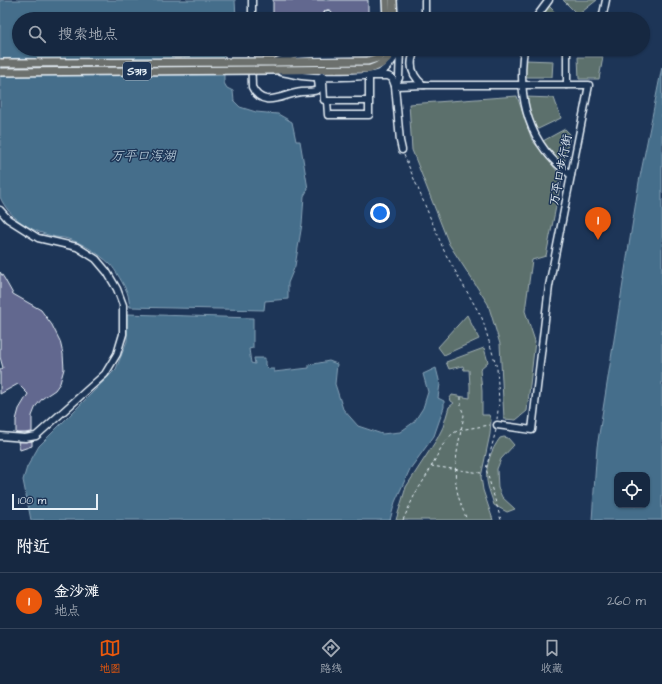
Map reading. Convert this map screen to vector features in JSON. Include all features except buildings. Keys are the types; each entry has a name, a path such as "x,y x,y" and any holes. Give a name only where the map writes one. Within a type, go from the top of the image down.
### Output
{"main road":[{"path":"386,0 386,12"},
{"path":"393,0 394,12"},
{"name":"S313","path":"0,63 368,62 380,56"},
{"path":"369,72 386,60 389,56"},
{"name":"S313","path":"0,72 273,70 369,72"}],"street":[{"path":"252,0 252,12"},
{"path":"425,0 425,12"},
{"path":"540,12 549,0"},
{"path":"603,12 606,0"},
{"path":"251,56 252,87 254,92 259,96 272,100 300,92 316,91 320,86 319,76"},
{"path":"275,62 290,56"},
{"path":"273,70 303,76 369,72 380,73 395,56"},
{"path":"395,86 399,78 399,56"},
{"path":"412,56 411,68 413,74 417,80 425,85"},
{"path":"523,56 522,85 524,105 529,121 535,134 553,159 562,169 571,174"},
{"path":"567,56 567,85"},
{"path":"319,76 323,82 324,100 327,101 328,115 368,115 369,72"},
{"path":"369,72 388,76 394,80 402,150"},
{"name":"万平口步行街","path":"395,86 589,85 549,286 532,430 494,425"},
{"path":"327,101 368,101"},
{"path":"0,211 8,219 38,238 77,247 96,259 107,272 117,289 123,306 123,334 117,354 105,374 36,436 25,438 0,436"}],"path":[{"path":"402,150 445,253 482,318 497,368 499,402 494,425 496,433 486,469 501,520"},
{"path":"461,397 461,407 464,415 457,463 457,489 461,506 467,520"},
{"path":"403,520 430,466 442,446 452,434 459,430 494,425"},
{"path":"430,466 481,473"}],"green space":[{"path":"563,0 597,0 582,12 575,12"},
{"path":"548,5 555,12 544,12"},
{"path":"578,57 603,57 599,79 579,79"},
{"path":"525,60 553,61 552,77 524,77"},
{"path":"517,96 532,140 562,177 546,256 532,260 525,311 535,341 527,411 516,420 504,419 500,344 488,304 449,244 412,150 409,104"},
{"path":"525,97 554,98 561,118 536,130 529,116"},
{"path":"565,129 570,134 563,168 548,150 543,141"},
{"path":"467,315 479,339 444,355 438,347"},
{"path":"484,348 488,362 480,369 482,415 489,415 491,420 490,434 481,477 483,490 493,520 396,520 406,487 437,439 443,427 449,407 454,403 450,398 452,395 470,398 469,370 464,370 463,366 449,369 446,362"},
{"path":"500,438 508,438 514,445 501,459 497,469 498,488 502,497 515,509 507,512 494,505 487,481 487,470 491,453"}],"water":[{"name":"万平口泻湖","path":"0,0 235,0 236,12 12,12 12,56 224,56 224,83 227,88 233,91 234,101 240,107 256,112 278,114 292,122 296,141 300,141 308,189 304,196 302,224 295,266 288,283 288,299 265,301 264,310 130,307 127,292 110,264 85,246 66,238 44,234 29,227 9,211 0,197"},
{"path":"662,67 662,520 592,520 597,447 639,182"},
{"path":"127,314 253,318 253,348 249,349 251,363 255,364 254,358 265,358 265,365 269,369 274,369 274,372 309,368 309,365 329,361 337,364 335,384 343,409 358,426 382,434 400,432 414,422 423,408 428,392 423,374 436,368 440,384 438,398 444,401 444,407 434,436 410,469 395,502 390,520 31,520 23,480 27,467 39,446 116,369 127,341"}],"place":[{"name":"金沙滩","path":"598,240"}]}
